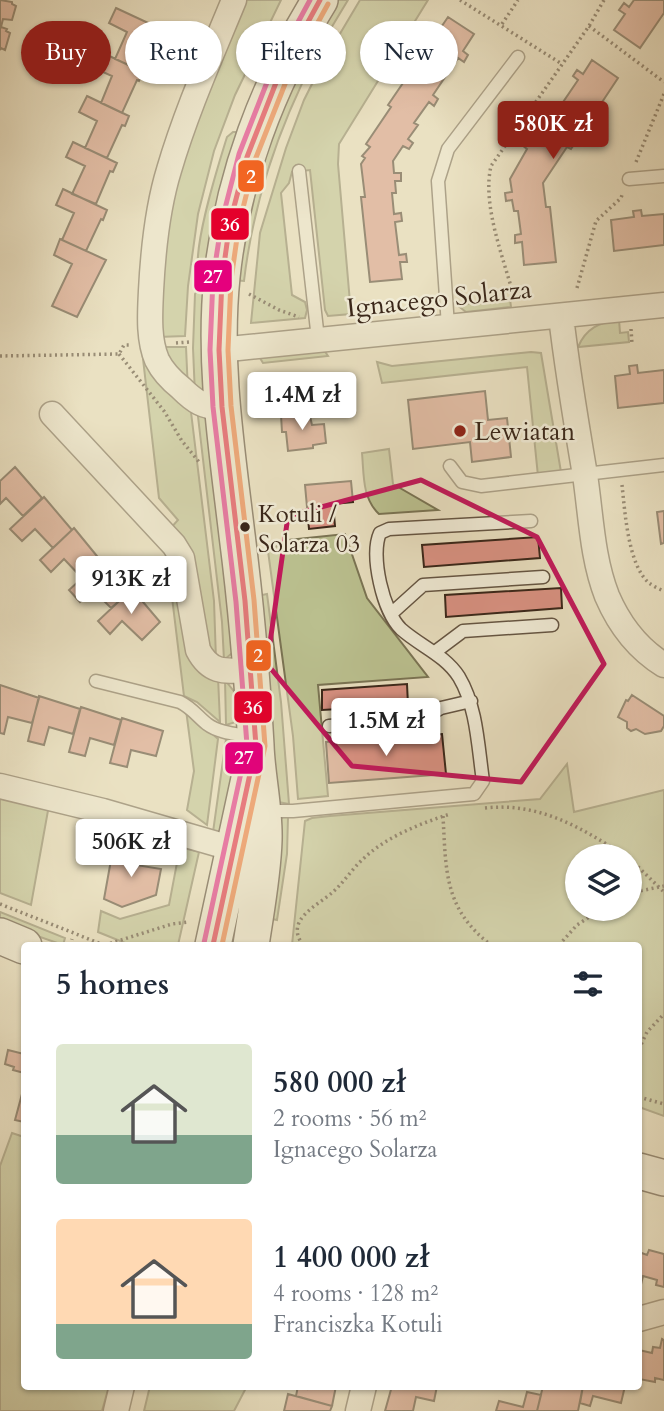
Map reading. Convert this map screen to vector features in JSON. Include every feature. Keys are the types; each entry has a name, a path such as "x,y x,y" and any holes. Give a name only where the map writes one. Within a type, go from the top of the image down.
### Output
{"street":[{"path":"222,407 209,408 200,404 167,376 152,344 150,304 152,261 168,172 183,127 234,0"},
{"path":"251,942 264,843 253,811 256,742 252,670 222,407 204,346 222,279 226,245 247,157 279,75 320,0"},
{"name":"Ignacego Solarza","path":"204,346 310,331 448,326 664,305"},
{"path":"561,316 596,555 607,596 626,631 652,658 664,665"},
{"path":"52,414 174,545 181,558 198,650 204,662 221,671 252,670"},
{"path":"0,786 103,811 234,849"},
{"path":"201,933 234,849 253,811"},
{"path":"0,936 21,945"},
{"path":"642,1172 664,1178"},
{"path":"642,1318 664,1312"},
{"path":"116,1411 121,1390"},
{"path":"358,1411 363,1390"}],"lane":[{"path":"448,326 438,181 448,149 518,57"},
{"path":"299,171 310,331"},
{"path":"629,179 664,176"},
{"path":"450,466 462,482 481,485 664,465"},
{"path":"253,811 293,811 474,794 483,781 471,701 458,675 435,652 400,628 385,601 378,569 377,540 380,533 389,529 531,521"},
{"path":"392,613 423,585 543,577"},
{"path":"435,652 463,631 552,625"},
{"path":"96,681 180,702 192,708 208,724 256,742"},
{"path":"329,726 421,719 441,708 471,701"}],"path":[{"path":"460,0 562,64"},
{"path":"502,24 518,0"},
{"path":"513,294 489,200 487,183 491,166 589,26 604,0"},
{"path":"589,26 664,82"},
{"path":"577,288 596,221 621,198 664,94"},
{"path":"247,293 279,310 300,317 310,331"},
{"path":"631,332 632,344"},
{"path":"183,342 204,346"},
{"path":"118,354 124,345"},
{"path":"0,356 118,354"},
{"path":"118,354 164,411 200,464"},
{"path":"623,491 629,535 638,569 649,583 664,591"},
{"path":"483,808 522,807 577,826 606,844"},
{"path":"301,942 296,933 302,917 332,893 362,860 396,835 452,814"},
{"path":"443,816 446,860 453,898 459,912 488,942"},
{"path":"642,870 662,888"},
{"path":"642,891 662,888"},
{"path":"0,904 97,942"},
{"path":"562,942 583,921"},
{"path":"115,942 172,924 201,933"},
{"path":"642,1043 647,1032 664,1014"},
{"path":"642,1098 664,1104"}],"highlighted area":[{"path":"421,480 537,537 604,664 521,782 352,766 267,664 288,516"}],"green space":[{"path":"238,0 281,0 271,21 236,21 236,84 240,84 214,151 198,214 188,286 185,336 158,337 171,191 209,84 222,84 222,46"},
{"path":"333,0 348,0 336,21 323,21"},
{"path":"360,0 428,0 415,21 360,21 360,84 376,84 339,144 338,164 351,314 328,316 325,310 310,170 292,172 289,183 281,193 292,295 305,302 305,318 251,323 260,233 286,148 312,84 346,84 346,24"},
{"path":"293,84 303,84 280,134 268,170 250,243 244,281 233,280 261,151"},
{"path":"237,132 211,279 200,278 198,250 206,209 227,137"},
{"path":"198,290 210,291 211,399 195,395 193,348 195,294"},
{"path":"510,299 511,307 466,312 457,305"},
{"path":"619,319 620,333 628,332 629,342 578,347 594,327"},
{"path":"159,347 186,347 188,391"},
{"path":"142,350 190,404 214,601 216,660 211,657 169,530 178,520 159,498"},
{"path":"324,350 328,356 263,363 260,358"},
{"path":"541,353 561,472 538,476 527,367 382,383 377,362 392,366"},
{"path":"197,408 211,418 238,648 224,660 222,622"},
{"path":"389,449 393,484 438,510 379,514 373,508 365,486 362,453"},
{"path":"345,534 367,598 428,677 318,685 328,796 298,799 293,736 268,551 288,540"},
{"path":"171,589 182,589 218,677 220,722 197,702 184,696"},
{"path":"267,594 281,702 289,804 278,802 261,636 262,595"},
{"path":"225,680 236,694 239,721 226,725"},
{"path":"186,710 218,739 207,825 187,810 194,771"},
{"path":"226,739 236,746 225,833 213,832"},
{"path":"567,764 574,812 664,790 664,1116 642,1108 642,942 292,942 305,821 312,818 540,799"},
{"path":"0,794 49,805 31,905 0,893"},
{"path":"283,817 288,817 287,854 277,920 267,918 278,822"},
{"path":"180,847 199,852 179,942 123,942 98,932 101,911 120,919 169,905"},
{"path":"0,912 65,938 64,942 54,942 0,923"},
{"path":"12,1133 21,1136 21,1390 108,1390 102,1411 0,1411 0,1166"},
{"path":"149,1390 245,1390 234,1411 144,1411"}],"building":[{"path":"0,0 12,2 16,6 12,20 3,19 1,27 10,33 5,50 0,50"},
{"path":"634,0 664,0 664,13 640,48 614,30 625,14 619,10 624,3 629,7"},
{"path":"116,8 144,21 125,21 125,31 110,21"},
{"path":"458,24 474,34 463,51 468,55 464,62 458,58"},
{"path":"125,36 125,64 115,59"},
{"path":"111,57 125,63 125,84 135,84 122,113 101,103 112,76"},
{"path":"592,60 618,78 571,149 567,147 543,183 546,207 550,207 556,262 524,265 522,242 515,243 515,235 521,234 518,211 514,211 512,200 506,201 505,193 512,192 510,179 527,149 522,145 526,138 532,142 541,129 544,131 555,114 550,111 554,104 559,108 578,80 573,76 577,70 583,74"},
{"path":"402,84 440,84 433,95 438,99 434,106 429,102 414,123 418,125 408,139 413,143 409,149 403,146 393,161 394,173 401,173 401,181 395,181 396,193 392,193 394,214 401,213 402,221 395,222 399,255 406,254 407,262 400,262 402,279 370,282 361,197 365,197 361,164 365,158 362,156 370,147 366,144 391,107 388,105"},
{"path":"87,96 129,116 107,158 85,148 97,121 79,112"},
{"path":"73,142 117,163 113,172 110,171 96,204 72,194 85,166 66,157"},
{"path":"63,189 107,210 86,251 62,240 74,213 56,205"},
{"path":"641,210 642,216 664,214 664,245 614,251 611,220 634,217 633,211"},
{"path":"60,239 106,260 77,317 52,306 72,264 54,255"},
{"path":"637,365 638,373 664,370 664,403 618,408 615,376 630,374 629,366"},
{"path":"318,374 320,394 312,395 312,402 308,403 309,412 281,415 278,397 282,396 280,378"},
{"name":"Lewiatan","path":"485,391 488,420 507,418 511,457 472,462 470,442 413,449 408,400"},
{"path":"309,412 312,425 324,424 326,443 313,445 313,448 288,451 286,432 282,432 281,415"},
{"path":"15,467 42,498 23,516 6,498 0,504 0,481"},
{"path":"351,481 353,502 333,504 335,526 309,529 305,485"},
{"path":"44,497 72,530 53,548 35,529 22,541 10,529"},
{"path":"664,511 664,543 661,544 657,512"},
{"path":"74,528 101,561 82,578 64,559 51,572 40,560"},
{"path":"538,537 540,558 424,567 422,545"},
{"path":"103,559 131,591 111,608 93,590 80,602 69,590"},
{"path":"561,588 562,608 446,617 445,595"},
{"path":"132,589 160,622 142,640 122,621 110,634 98,621"},
{"path":"407,684 408,705 322,710 322,690"},
{"path":"0,685 39,698 32,723 8,717 4,734 0,733"},
{"path":"632,695 664,716 661,731 645,734 636,729 631,731 627,728 627,722 618,717 626,700"},
{"path":"39,696 80,709 73,734 49,727 44,745 28,741"},
{"path":"81,707 121,720 114,745 90,738 85,756 69,752"},
{"path":"122,718 163,731 156,756 131,750 127,767 110,763"},
{"path":"442,734 446,774 329,783 326,742"},
{"path":"124,843 140,845 136,865 161,869 156,895 122,907 104,899 111,860 121,862"},
{"path":"8,1050 21,1053 21,1072 5,1064"},
{"path":"21,1098 21,1121 15,1120"},
{"path":"649,1250 664,1254 664,1287 656,1285 657,1280 643,1276 642,1280 642,1253 647,1255"},
{"path":"662,1339 664,1380 655,1378 655,1382 642,1380 642,1351 652,1353 653,1347 660,1348"},
{"path":"297,1390 335,1390 332,1406 296,1396"},
{"path":"391,1390 436,1390 434,1401 416,1397 413,1411 385,1411"},
{"path":"542,1390 582,1390 578,1411 537,1411"},
{"path":"582,1390 624,1390 621,1403 593,1396 590,1406 580,1403"},
{"path":"527,1392 541,1395 537,1411 496,1411 499,1401 523,1407"},
{"path":"288,1394 332,1406 330,1411 284,1411"}],"transit line":[{"name":"27","path":"204,942 247,745 236,602 213,407 210,350 213,278 222,220 239,154 271,72 310,0"},
{"name":"36","path":"214,942 256,746 245,601 222,407 219,350 222,279 230,222 247,157 279,75 320,0"},
{"name":"2","path":"223,942 265,746 254,600 231,406 228,350 231,280 239,224 255,160 287,79 328,4"}],"place":[{"name":"Lewiatan","path":"460,431"},
{"name":"Kotuli / Solarza 03","path":"245,527"}]}
